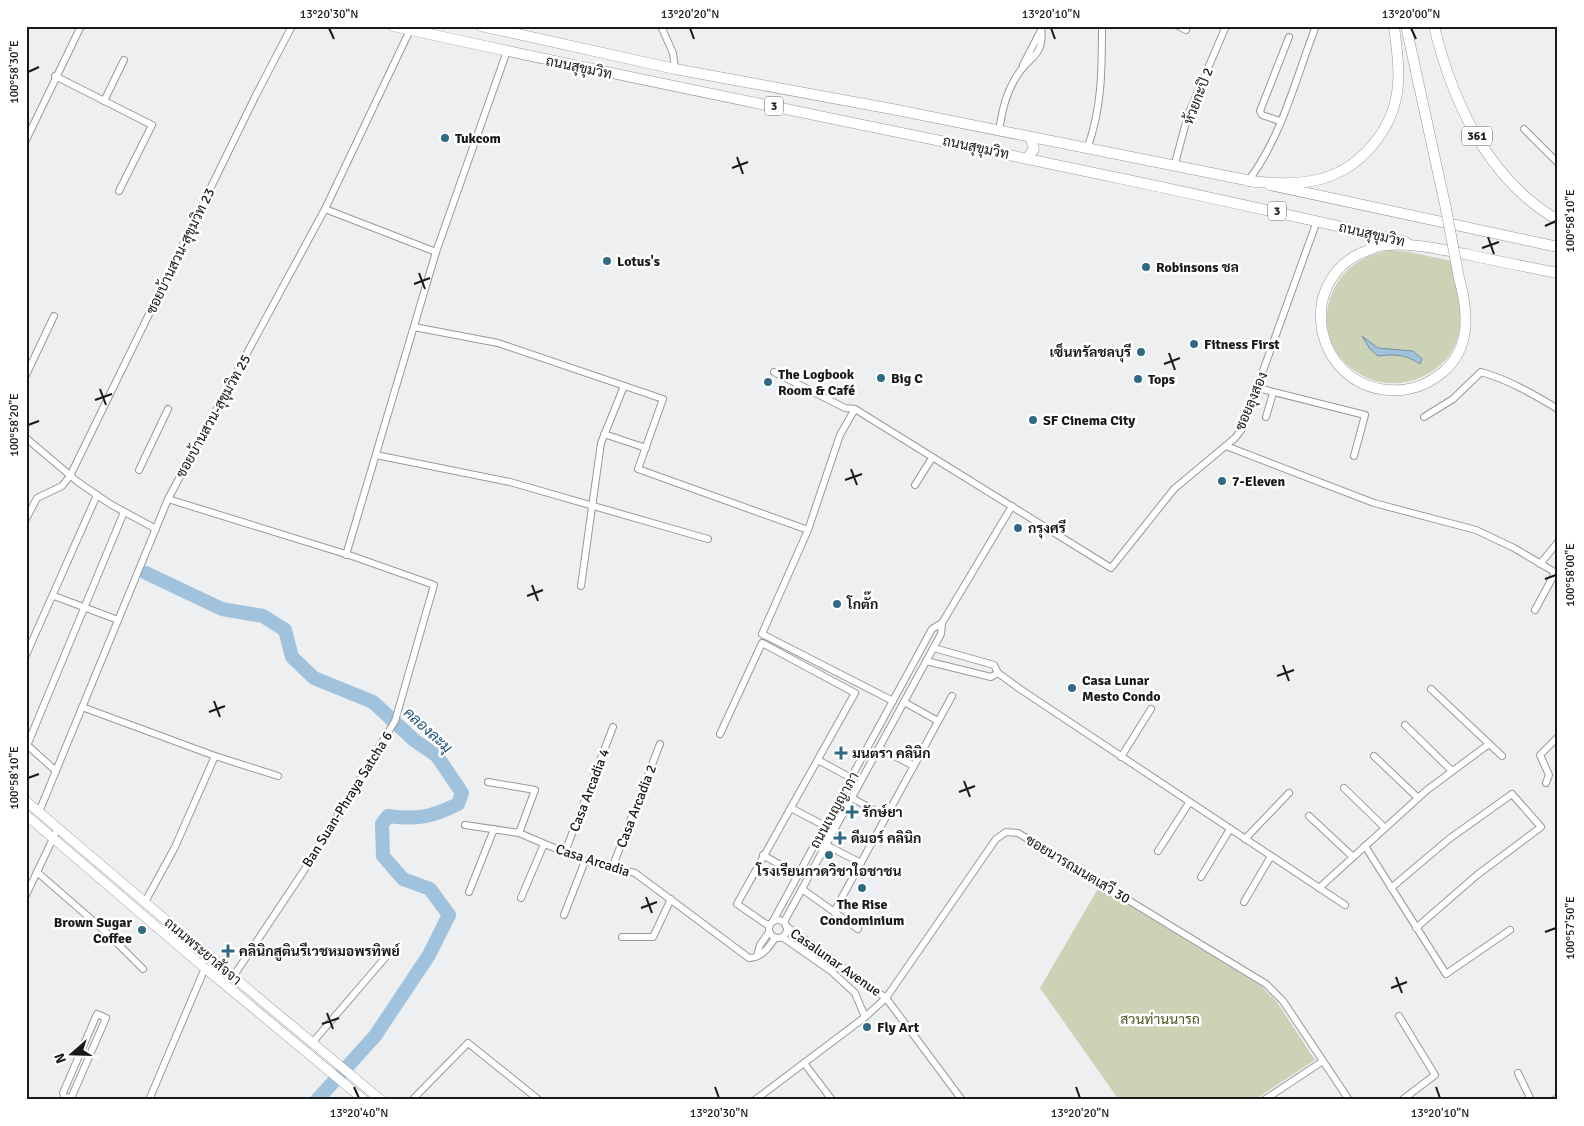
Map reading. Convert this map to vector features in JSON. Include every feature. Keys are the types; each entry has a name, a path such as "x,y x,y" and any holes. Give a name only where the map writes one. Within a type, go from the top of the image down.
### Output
{"main road":[{"name":"ถนนสุขุมวิท","path":"393,26 1027,158 1414,244 1558,273"},
{"name":"ถนนสุขุมวิท","path":"481,26 675,69 1248,181 1558,247"},
{"path":"1248,181 1288,184 1318,180 1335,174 1360,159 1382,135 1394,106 1398,83 1394,26"},
{"path":"1406,26 1460,278 1466,315 1465,335 1458,354 1446,370 1426,384 1404,390 1378,389 1352,378 1336,362 1322,333 1323,304 1329,284 1341,268 1356,256 1385,245 1414,244"},
{"name":"361","path":"1434,26 1445,71 1471,127 1502,174 1542,212 1558,220"},
{"path":"1027,158 1034,149 1030,138"},
{"name":"ถนนพระยาสัจจา","path":"26,800 179,932 381,1100"},
{"name":"ถนนพระยาสัจจา","path":"26,815 205,968 364,1100"},
{"path":"173,941 179,932"}],"street":[{"path":"26,140 80,26"},
{"name":"ซอยบ้านสวน-สุขุมวิท 23","path":"70,476 256,95 292,26"},
{"path":"661,26 673,53 675,69"},
{"path":"1088,149 1096,125 1101,96 1102,26"},
{"path":"1178,26 1186,30"},
{"name":"ห้วยกะปิ 2","path":"1174,167 1188,115 1226,26"},
{"path":"1248,181 1260,166 1280,121 1316,26"},
{"path":"999,131 1004,101 1041,27"},
{"name":"ซอยบ้านสวน-สุขุมวิท 25","path":"39,812 168,499 325,210 410,30"},
{"path":"1280,121 1262,115 1260,111 1289,37"},
{"path":"346,555 436,252 507,51"},
{"path":"104,100 124,60"},
{"path":"56,76 152,125 119,191"},
{"path":"1524,129 1558,162"},
{"path":"325,210 436,252"},
{"name":"ซอยลุงสอง","path":"1012,506 1111,568 1174,489 1226,446 1242,429 1317,221"},
{"path":"26,375 54,316"},
{"path":"414,327 498,343 663,399 638,469 808,530"},
{"path":"774,372 845,408 855,408 932,458 1012,506"},
{"path":"1424,417 1453,399 1481,372 1519,386 1558,409"},
{"path":"581,586 601,443 624,386"},
{"path":"1258,388 1364,415 1354,456"},
{"path":"1266,417 1274,393"},
{"path":"855,408 840,435 808,530 762,634 893,701"},
{"path":"139,470 168,409"},
{"path":"604,434 646,448"},
{"path":"26,438 70,476 97,495 156,529"},
{"path":"1226,446 1374,503 1476,530 1514,548 1557,574 1535,610"},
{"path":"376,455 510,482 708,539"},
{"path":"915,485 932,458"},
{"path":"26,520 37,498 62,486 70,476"},
{"path":"26,656 97,495"},
{"name":"Ban Suan-Phraya Satcha 6","path":"168,499 434,585 397,715 390,730 305,869 233,977"},
{"name":"ถนนเบญญาภา","path":"779,937 802,889 934,648 941,634 942,623 1012,506"},
{"path":"56,771 27,746 86,608 124,512"},
{"path":"1540,564 1558,542"},
{"path":"54,596 118,620"},
{"name":"ถนนเบญญาภา","path":"757,956 760,945 932,629 942,623"},
{"path":"720,734 762,643 855,693 763,855 798,875"},
{"path":"934,648 994,665 998,674 1245,840 1346,905"},
{"path":"926,660 991,677 998,674"},
{"path":"1431,690 1502,756"},
{"path":"834,912 952,696"},
{"path":"904,702 938,721"},
{"path":"82,707 215,756 278,776"},
{"path":"1121,757 1151,709"},
{"path":"885,715 894,720"},
{"path":"1405,725 1452,771"},
{"name":"Casa Arcadia 4","path":"565,852 613,727"},
{"path":"1546,783 1549,775 1540,755 1557,738"},
{"name":"Casa Arcadia 2","path":"612,868 660,744"},
{"path":"1319,888 1418,798 1489,744"},
{"path":"879,748 914,766"},
{"path":"144,902 175,847 215,756"},
{"path":"1374,756 1418,798"},
{"path":"818,760 851,778"},
{"path":"488,782 535,790 519,833"},
{"path":"1344,788 1385,828"},
{"path":"1245,840 1289,793"},
{"path":"1391,888 1449,839 1512,794 1541,827 1478,875 1416,928"},
{"path":"852,798 886,818"},
{"path":"1158,851 1189,802"},
{"path":"791,808 825,826"},
{"path":"833,812 842,817"},
{"path":"1309,816 1352,857"},
{"name":"Casa Arcadia","path":"465,825 519,833 585,861 635,874 749,958 757,956"},
{"path":"26,895 58,828"},
{"path":"469,892 494,829"},
{"path":"1201,877 1230,829"},
{"name":"ซอยนารถมนตเสวี 30","path":"755,1100 865,1017 886,998 996,840 1006,832 1018,833 1266,984 1283,1001 1349,1100"},
{"path":"521,898 544,844"},
{"path":"826,845 861,863"},
{"path":"1365,846 1446,974 1510,930"},
{"name":"Casalunar Avenue","path":"763,855 737,904 770,927 779,937 831,971 855,993 865,1017"},
{"path":"1244,902 1271,856"},
{"path":"564,915 585,861"},
{"path":"37,872 107,933 143,969"},
{"path":"802,889 858,929"},
{"path":"622,937 653,937 671,899"},
{"path":"770,927 779,920 785,924"},
{"name":"Casalunar Avenue","path":"785,924 886,998 962,1100"},
{"path":"757,956 767,951 779,937"},
{"path":"312,1043 390,952"},
{"path":"831,971 838,962"},
{"path":"149,1100 205,968"},
{"path":"97,1014 106,1018 72,1096 66,1099 63,1093 76,1064 97,1014"},
{"path":"1399,1016 1436,1075 1402,1100"},
{"path":"412,1100 468,1043 539,1100"},
{"path":"1264,1100 1323,1061"},
{"path":"804,1063 832,1100"},
{"path":"76,1064 84,1067"},
{"path":"1518,1073 1531,1100"},
{"path":"1412,1092 1417,1100"},
{"path":"1554,1100 1558,1098"}],"green space":[{"path":"1391,250 1452,261 1461,315 1458,339 1453,350 1445,360 1431,372 1409,381 1387,383 1366,377 1349,366 1335,350 1328,330 1328,308 1336,285 1346,271 1367,257"},
{"name":"สวนท่านนารถ","path":"1099,887 1261,986 1277,1002 1315,1060 1254,1100 1119,1100 1040,988"}],"water":[{"path":"1362,336 1378,348 1413,351 1422,359 1420,364 1410,358 1400,356 1378,356 1370,349"}],"waterway":[{"name":"คลองละมุ","path":"146,573 222,609 263,616 285,630 292,657 314,678 373,702 414,740 437,756 462,793 458,804 440,812 408,818 388,816 382,824 383,856 403,879 430,889 449,915 429,955 375,1036 317,1100"}],"place":[{"name":"Tukcom","path":"445,138"},
{"name":"Lotus's","path":"607,261"},
{"name":"Robinsons ชล","path":"1146,267"},
{"name":"Fitness First","path":"1194,344"},
{"name":"เซ็นทรัลชลบุรี","path":"1141,352"},
{"name":"Big C","path":"881,378"},
{"name":"Tops","path":"1138,379"},
{"name":"The Logbook Room & Café","path":"768,382"},
{"name":"SF Cinema City","path":"1033,420"},
{"name":"7-Eleven","path":"1222,481"},
{"name":"กรุงศรี","path":"1018,528"},
{"name":"โกตั๊ก","path":"837,604"},
{"name":"Casa Lunar Mesto Condo","path":"1072,688"},
{"name":"มนตรา คลินิก","path":"841,753"},
{"name":"รักษ์ยา","path":"852,812"},
{"name":"ดีมอร์ คลินิก","path":"840,838"},
{"name":"โรงเรียนกวดวิชาใอชาชน","path":"829,855"},
{"name":"The Rise Condominium","path":"862,888"},
{"name":"Brown Sugar Coffee","path":"142,930"},
{"name":"คลินิกสูตินรีเวชหมอพรทิพย์","path":"228,951"},
{"name":"Fly Art","path":"867,1027"}]}
